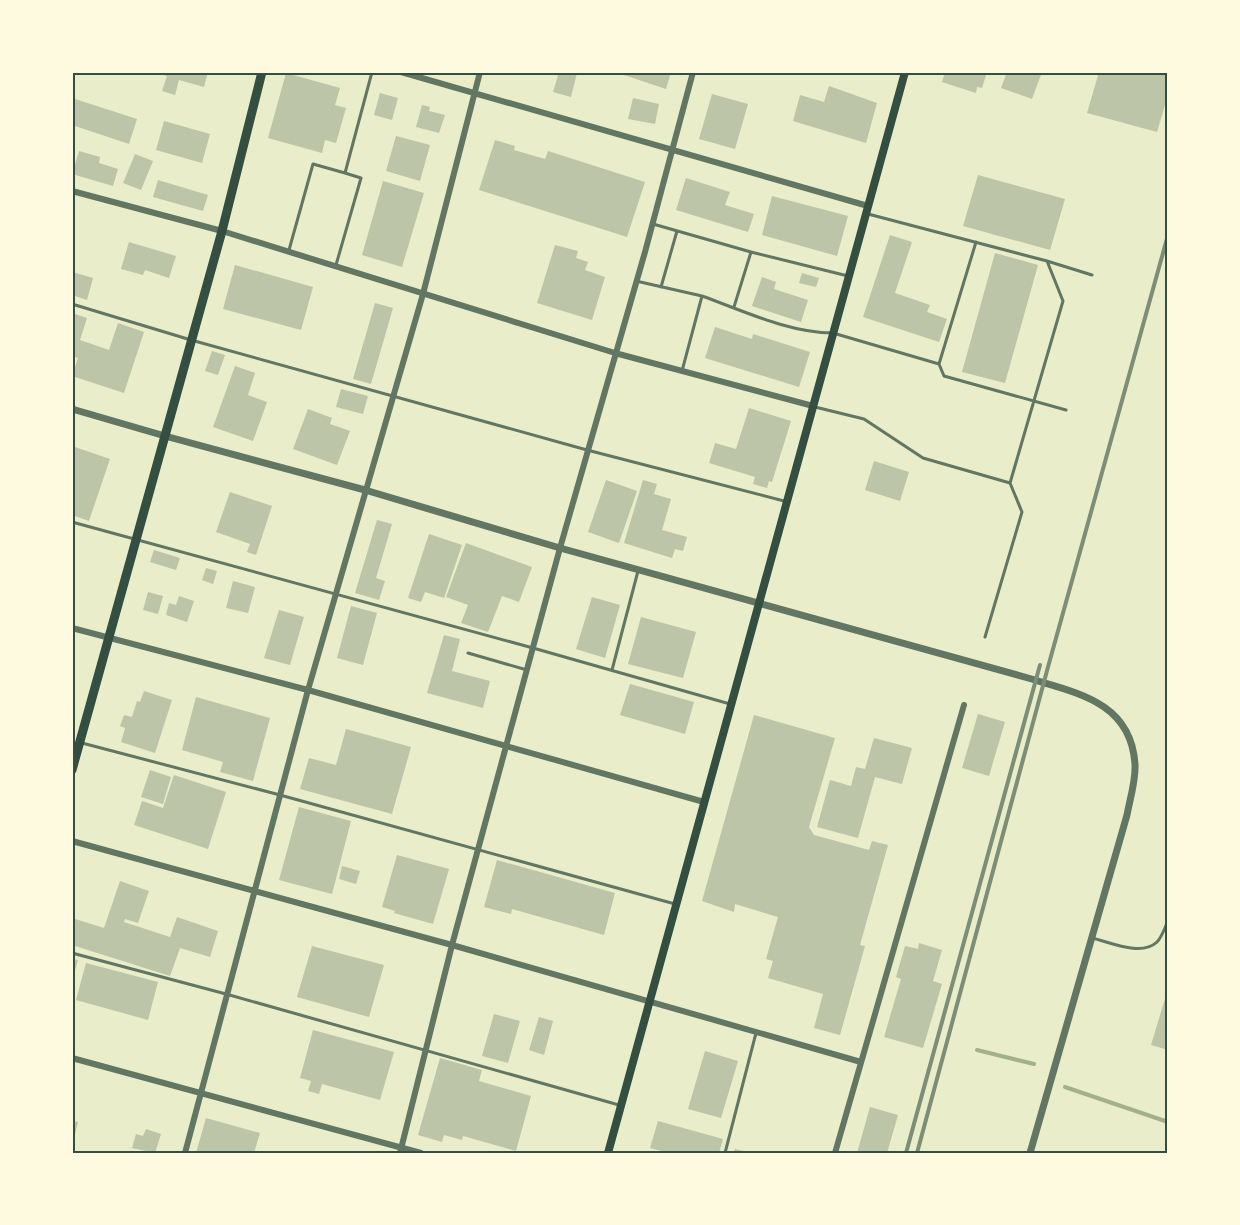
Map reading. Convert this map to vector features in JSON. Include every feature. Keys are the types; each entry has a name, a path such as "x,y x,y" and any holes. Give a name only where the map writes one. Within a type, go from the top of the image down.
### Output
{"main road":[{"path":"72,770 222,231 262,72"},
{"path":"608,1153 905,72"}],"street":[{"path":"401,72 672,149 867,210"},
{"path":"185,1153 308,690 423,294 480,72"},
{"path":"400,1150 478,849 693,72"},
{"path":"72,191 222,231 615,353 813,406"},
{"path":"72,409 1028,678 1078,693 1106,707 1125,728 1133,752 1135,766 1133,784 1030,1153"},
{"path":"72,628 308,690 704,802"},
{"path":"835,1153 964,705"},
{"path":"72,841 452,945 861,1062"},
{"path":"72,1058 201,1092 400,1150 421,1153"}],"lane":[{"path":"345,173 372,72"},
{"path":"288,252 313,164 361,178 335,267"},
{"path":"867,210 1092,275"},
{"path":"652,224 751,252 849,276"},
{"path":"661,287 677,231"},
{"path":"976,242 939,364 944,376 1066,410"},
{"path":"734,308 751,252"},
{"path":"985,637 1022,512 1010,483 1063,301 1047,261"},
{"path":"636,281 702,296 765,319 816,333 833,333 939,364"},
{"path":"682,371 702,296"},
{"path":"72,304 191,340 587,450 787,502"},
{"path":"813,406 864,419 923,458 1010,483"},
{"path":"72,522 731,704"},
{"path":"612,670 639,570"},
{"path":"468,653 527,670"},
{"path":"79,742 676,904"},
{"path":"1090,937 1133,948 1146,948 1158,941 1168,921"},
{"path":"72,953 621,1105"},
{"path":"725,1153 756,1032"}],"building":[{"path":"154,72 208,72 204,87 179,80 175,95 162,91 167,76"},
{"path":"559,72 577,73 571,97 553,92"},
{"path":"615,72 671,72 666,89"},
{"path":"945,72 987,72 982,88 977,87 976,93 942,82"},
{"path":"1007,72 1042,72 1032,99 1001,88"},
{"path":"1099,72 1168,72 1168,95 1157,132 1087,113"},
{"path":"286,73 340,88 335,105 346,108 336,143 325,140 322,153 268,138"},
{"path":"829,86 877,103 866,143 793,121 800,95 824,102"},
{"path":"380,93 398,98 392,120 374,115"},
{"path":"712,94 748,104 735,149 699,139"},
{"path":"72,98 137,119 129,144 72,125"},
{"path":"633,98 659,104 655,124 628,119"},
{"path":"422,105 430,107 429,111 445,115 439,133 416,127"},
{"path":"164,121 210,134 202,163 156,150"},
{"path":"396,136 430,145 420,181 386,171"},
{"path":"495,140 515,146 514,150 545,159 548,151 645,182 627,237 479,190"},
{"path":"79,151 100,157 99,163 118,169 113,186 72,174"},
{"path":"135,154 153,161 141,190 123,183"},
{"path":"978,175 1065,199 1050,250 963,226"},
{"path":"686,178 730,192 725,205 754,214 748,232 676,210"},
{"path":"158,180 208,195 203,211 153,197"},
{"path":"383,181 424,193 402,267 362,255"},
{"path":"772,196 848,216 837,256 762,235"},
{"path":"890,235 912,242 895,293 930,305 927,312 947,319 939,342 863,317"},
{"path":"129,242 176,256 169,278 145,270 143,275 121,269"},
{"path":"555,245 578,251 576,258 588,262 585,270 605,277 592,320 537,303"},
{"path":"995,253 1038,265 1005,383 962,372"},
{"path":"235,265 313,287 301,330 223,309"},
{"path":"72,272 93,278 87,300 72,295"},
{"path":"802,273 819,278 816,287 799,283"},
{"path":"762,277 776,282 774,289 808,300 801,322 752,306"},
{"path":"375,303 393,308 371,384 353,379"},
{"path":"72,313 87,318 80,340 109,350 118,323 144,332 124,393 72,376 78,358 72,356"},
{"path":"715,327 752,339 753,334 810,352 799,387 705,358"},
{"path":"212,351 225,355 218,375 205,371"},
{"path":"235,366 255,373 248,395 267,402 253,441 213,427"},
{"path":"341,389 368,396 363,414 336,407"},
{"path":"749,408 791,421 772,482 769,481 767,488 753,484 755,477 709,463 715,443 736,449"},
{"path":"308,409 332,418 330,424 350,431 337,465 293,449"},
{"path":"72,446 110,459 89,521 72,515"},
{"path":"874,461 909,472 900,501 865,490"},
{"path":"606,480 637,491 619,543 588,532"},
{"path":"643,480 657,484 654,494 671,499 662,530 687,537 683,551 675,549 672,558 624,543"},
{"path":"230,492 272,506 256,555 247,552 250,544 216,532"},
{"path":"377,520 392,524 376,578 385,581 379,600 355,593"},
{"path":"429,534 462,545 444,598 425,592 421,602 408,598"},
{"path":"466,543 532,567 519,602 502,596 488,632 461,623 468,605 446,597"},
{"path":"154,550 180,558 176,570 150,562"},
{"path":"206,568 217,571 213,584 202,580"},
{"path":"233,581 255,587 248,613 226,608"},
{"path":"148,592 163,596 158,614 143,610"},
{"path":"179,596 194,601 187,622 166,615 169,603 176,605"},
{"path":"592,597 620,605 605,658 576,649"},
{"path":"351,606 377,613 363,665 337,658"},
{"path":"279,610 304,617 290,665 264,658"},
{"path":"641,617 696,632 683,678 628,664"},
{"path":"444,635 460,639 452,671 490,681 483,708 427,693"},
{"path":"630,684 694,702 685,734 620,715"},
{"path":"144,691 172,700 155,753 121,742 125,728 120,726 124,715 132,717 137,701 140,702"},
{"path":"196,697 270,718 253,781 220,772 223,762 182,750"},
{"path":"978,714 1005,722 989,776 962,768"},
{"path":"754,715 835,738 809,827 814,835 869,850 872,841 888,845 860,945 865,946 840,1035 814,1028 823,994 768,978 773,961 766,959 778,917 735,904 734,912 702,901"},
{"path":"346,729 411,747 392,814 300,789 309,758 336,765"},
{"path":"874,738 912,748 902,784 875,777 858,838 817,827 830,780 851,786 856,767 865,769"},
{"path":"150,770 171,777 163,804 141,797"},
{"path":"174,775 226,792 208,849 134,825 142,801 163,808"},
{"path":"299,807 351,821 332,894 279,880"},
{"path":"397,855 449,869 433,924 394,913 395,911 382,907"},
{"path":"497,860 615,893 604,935 512,909 511,914 484,907"},
{"path":"342,866 360,871 356,884 339,879"},
{"path":"120,881 149,891 138,923 125,919 124,922 170,937 177,917 218,931 210,957 180,948 170,976 72,945 72,918 104,928"},
{"path":"919,943 942,950 933,981 942,984 923,1048 884,1037 901,979 896,977 905,946 918,949"},
{"path":"312,946 384,965 369,1017 297,997"},
{"path":"72,959 78,960 74,974 72,973"},
{"path":"86,963 158,982 148,1020 76,1000"},
{"path":"1168,992 1168,1050 1151,1045"},
{"path":"494,1014 520,1021 508,1063 482,1056"},
{"path":"539,1017 553,1021 544,1055 529,1050"},
{"path":"313,1030 394,1052 380,1100 322,1084 319,1094 308,1091 311,1081 300,1078"},
{"path":"705,1051 738,1061 721,1118 688,1109"},
{"path":"440,1058 482,1070 479,1081 531,1096 516,1151 463,1136 462,1140 444,1135 442,1142 418,1135"},
{"path":"870,1107 898,1115 887,1153 857,1153"},
{"path":"206,1118 260,1133 254,1153 196,1153"},
{"path":"72,1121 78,1122 73,1143 72,1143"},
{"path":"658,1121 723,1139 719,1153 669,1153 650,1148"},
{"path":"146,1129 161,1134 155,1153 132,1148 136,1134 143,1136"},
{"path":"735,1149 748,1152 748,1153 734,1153"}],"waterway":[{"path":"977,1050 1034,1064"},
{"path":"1065,1087 1168,1122"}],"railway":[{"path":"917,1153 1048,667 1168,235"},
{"path":"906,1153 1040,665"}]}
